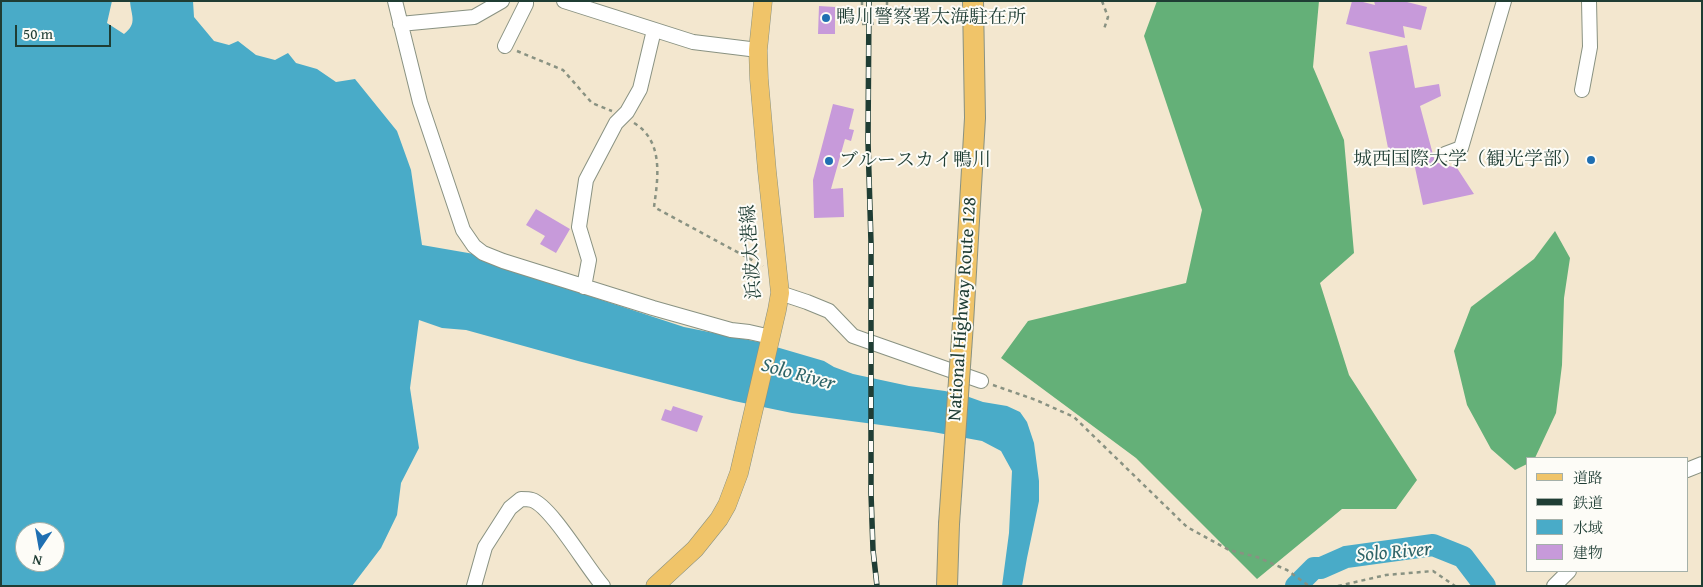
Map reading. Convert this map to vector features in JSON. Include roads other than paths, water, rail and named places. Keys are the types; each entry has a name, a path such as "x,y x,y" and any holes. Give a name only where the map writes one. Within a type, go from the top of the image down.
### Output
{"highway":[{"name":"National Highway Route 128","path":"947,586 949,524 975,118 973,1"}],"main road":[{"name":"浜波太港線","path":"654,586 695,548 719,519 727,505 739,473 780,293 761,109 758,50 763,1"}],"street":[{"path":"395,1 423,111 463,230 474,246 483,253 503,261 584,287 731,330 749,332 770,341"},
{"path":"400,24 474,17 502,1"},
{"path":"505,46 526,1"},
{"path":"564,1 693,42 758,50"},
{"path":"1445,154 1461,148 1504,1"},
{"path":"1582,90 1590,47 1589,1"},
{"path":"584,287 589,260 579,227 586,180 616,123 623,116 640,89 654,30"},
{"path":"780,293 829,311 853,336 981,381"},
{"path":"1688,470 1702,464"},
{"path":"474,586 485,547 510,508 520,499 533,500 547,512 603,586"},
{"path":"1554,586 1568,572"}],"water":[{"path":"1,1 112,1 107,23 124,34 132,23 130,1 193,1 194,17 214,41 229,45 238,41 256,55 275,60 288,53 296,63 317,69 336,82 355,79 397,131 411,170 422,245 474,254 535,278 684,327 759,342 824,361 853,374 909,386 945,391 983,402 1007,406 1020,412 1027,422 1034,443 1039,481 1039,501 1022,586 1002,586 1009,533 1012,471 1001,451 982,441 933,432 792,413 734,401 466,330 442,328 419,320 410,388 419,448 401,483 397,515 381,548 352,586 1,586"}],"waterway":[{"name":"Solo River","path":"1296,586 1314,568 1321,568 1346,557 1433,545 1463,557 1485,586"}],"railway":[{"path":"869,1 868,141 871,243 871,493 873,550 877,586"}],"place":[{"name":"鴨川警察署太海駐在所","path":"826,18"},
{"name":"城西国際大学（観光学部）","path":"1591,160"},
{"name":"ブルースカイ鴨川","path":"829,161"}]}
